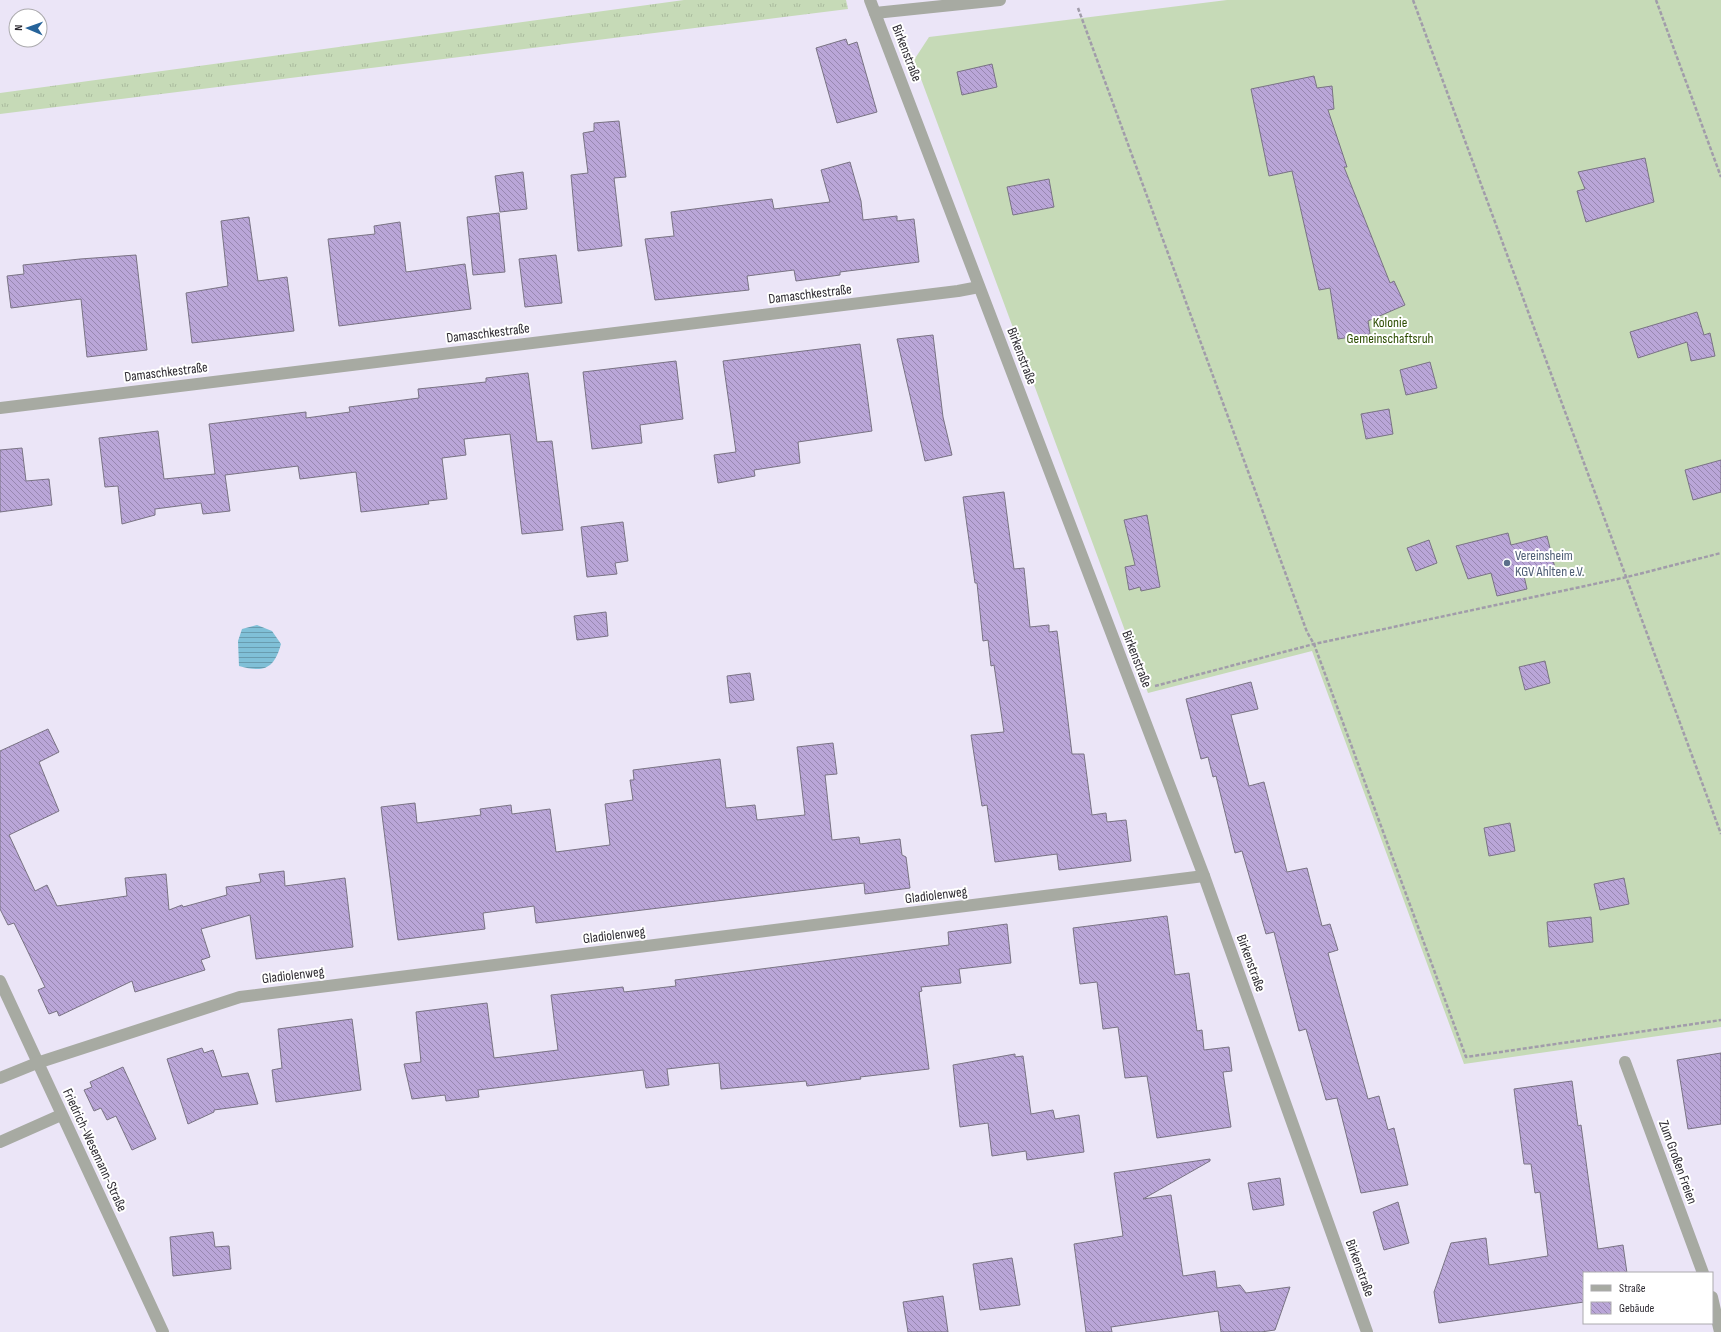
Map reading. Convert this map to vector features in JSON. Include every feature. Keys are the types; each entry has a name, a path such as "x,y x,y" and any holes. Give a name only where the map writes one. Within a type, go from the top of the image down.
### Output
{"street":[{"name":"Birkenstraße","path":"870,0 1204,876 1367,1332"},
{"path":"875,13 1000,0"},
{"name":"Damaschkestraße","path":"0,408 950,292 980,287"},
{"name":"Gladiolenweg","path":"0,1078 37,1062 240,997 1204,876"},
{"name":"Friedrich-Wesemann-Straße","path":"0,981 163,1332"},
{"name":"Zum Großen Freien","path":"1625,1062 1703,1272"},
{"path":"0,1142 61,1115"},
{"path":"1713,1301 1720,1332"}],"path":[{"path":"1413,0 1721,834"},
{"path":"1656,0 1721,178"},
{"path":"1078,8 1307,632 1314,644 1466,1057 1721,1020"},
{"path":"1134,691 1314,644 1627,577 1721,554"}],"green space":[{"path":"684,0 846,0 848,9 0,114 0,93"},
{"name":"Kolonie Gemeinschaftsruh","path":"1227,0 1721,0 1721,1027 1464,1064 1312,651 1148,693 914,60 929,37"}],"water":[{"path":"257,625 272,631 281,644 275,659 267,667 261,669 239,666 238,641 242,629"}],"building":[{"path":"846,39 848,45 857,42 877,112 837,123 816,48"},
{"path":"992,64 997,87 962,95 957,72"},
{"path":"1314,76 1317,88 1332,86 1334,109 1328,110 1347,167 1344,167 1390,283 1394,281 1405,305 1368,321 1370,334 1338,339 1330,288 1319,290 1292,171 1269,176 1251,89"},
{"path":"619,121 626,177 614,178 622,246 578,251 571,175 588,173 583,133 594,131 594,123"},
{"path":"1645,158 1654,202 1586,222 1577,191 1585,189 1578,172"},
{"path":"850,162 861,201 863,220 897,216 897,221 914,219 919,262 840,272 840,275 796,281 794,270 747,276 749,290 655,300 645,239 674,236 671,212 772,199 774,209 830,202 821,170"},
{"path":"523,172 527,209 500,212 495,176"},
{"path":"1049,179 1054,207 1013,215 1007,187"},
{"path":"499,213 505,272 473,275 467,217"},
{"path":"249,217 258,281 287,277 294,331 192,343 186,293 228,286 221,221"},
{"path":"400,222 406,272 465,264 471,309 339,326 328,239 375,234 374,226"},
{"path":"136,255 147,350 87,357 81,299 11,308 7,276 24,274 23,265"},
{"path":"556,255 562,303 525,307 519,259"},
{"path":"1697,312 1704,335 1710,333 1715,356 1691,361 1687,342 1638,358 1630,332"},
{"path":"933,335 943,417 952,455 925,461 897,339"},
{"path":"860,344 872,431 798,442 800,463 754,470 755,476 718,483 714,455 736,452 723,361"},
{"path":"676,361 683,419 640,425 642,443 592,449 583,372"},
{"path":"1430,362 1437,388 1406,395 1400,370"},
{"path":"528,373 537,442 552,441 563,530 522,534 510,434 464,439 466,455 442,458 447,499 428,501 429,504 361,512 356,472 300,479 298,466 225,475 230,511 203,514 201,503 155,509 155,515 122,524 118,486 105,487 99,438 158,431 164,479 215,474 209,424 306,412 306,418 350,412 349,407 419,398 418,389 486,382 486,378"},
{"path":"1389,409 1393,434 1366,439 1361,414"},
{"path":"22,448 26,481 49,479 52,505 0,512 0,450"},
{"path":"1721,460 1721,492 1693,500 1685,470"},
{"path":"1004,492 1014,569 1024,568 1030,627 1049,625 1049,632 1057,631 1072,754 1084,754 1092,815 1106,813 1107,822 1126,820 1131,861 1059,870 1057,854 995,862 987,805 982,806 971,735 1004,732 994,665 991,666 988,640 983,641 977,583 975,583 963,497"},
{"path":"1147,515 1160,587 1141,591 1140,587 1129,590 1125,567 1135,565 1124,520"},
{"path":"623,522 628,561 615,563 617,574 587,577 581,527"},
{"path":"1508,533 1511,545 1547,536 1555,568 1524,576 1527,589 1497,596 1491,573 1468,579 1456,546"},
{"path":"1429,540 1437,563 1416,571 1407,548"},
{"path":"606,612 608,636 577,640 574,616"},
{"path":"1545,661 1550,683 1525,690 1519,667"},
{"path":"750,673 754,700 730,703 727,676"},
{"path":"1251,682 1258,709 1231,715 1249,786 1264,782 1287,872 1307,868 1322,926 1330,924 1338,950 1328,953 1368,1099 1379,1096 1388,1130 1394,1128 1408,1185 1361,1193 1337,1098 1326,1100 1306,1029 1299,1031 1274,932 1266,934 1242,851 1235,853 1216,776 1213,777 1208,757 1201,759 1186,699"},
{"path":"48,729 59,752 39,762 59,811 9,835 35,891 47,885 57,906 127,896 125,878 166,874 169,910 182,905 183,907 227,895 226,887 261,882 259,874 284,871 285,886 345,878 353,947 256,959 250,915 201,929 210,957 201,960 205,970 135,992 132,981 59,1016 57,1011 49,1014 38,990 45,987 14,923 8,925 0,909 0,751"},
{"path":"833,743 837,774 825,775 832,840 859,837 860,844 900,839 902,855 906,857 910,888 865,894 864,883 536,923 534,906 483,913 485,929 398,940 381,807 415,803 417,823 481,815 480,809 511,805 512,814 550,809 556,852 610,845 605,804 633,800 630,780 634,780 633,770 720,759 726,808 755,805 757,820 805,815 797,747"},
{"path":"1510,823 1515,851 1489,856 1484,828"},
{"path":"1624,878 1629,904 1600,910 1594,884"},
{"path":"1167,916 1175,975 1189,973 1197,1031 1202,1030 1204,1050 1229,1047 1232,1071 1223,1072 1231,1127 1157,1138 1147,1076 1125,1078 1118,1027 1103,1029 1097,982 1080,984 1073,928"},
{"path":"1591,917 1593,942 1549,947 1547,922"},
{"path":"1007,924 1011,963 959,969 961,983 921,987 922,991 919,992 929,1069 860,1077 861,1079 807,1086 806,1081 721,1089 719,1063 667,1069 669,1085 646,1088 643,1070 478,1090 479,1097 446,1101 445,1095 412,1099 404,1064 421,1062 416,1012 487,1003 494,1058 558,1050 551,995 623,987 624,992 676,986 675,980 949,945 948,932"},
{"path":"352,1019 361,1090 276,1102 272,1070 282,1068 278,1029"},
{"path":"202,1048 204,1053 213,1050 222,1077 248,1073 258,1104 214,1110 214,1112 188,1124 167,1059"},
{"path":"1721,1053 1721,1124 1688,1129 1677,1060"},
{"path":"1015,1054 1015,1057 1023,1056 1031,1114 1053,1110 1055,1119 1079,1115 1084,1152 1027,1160 1026,1151 992,1156 988,1123 960,1127 953,1065"},
{"path":"123,1067 156,1139 132,1150 116,1116 107,1120 101,1108 94,1111 84,1090 92,1087 90,1082"},
{"path":"1572,1081 1578,1126 1581,1125 1598,1249 1623,1245 1627,1272 1583,1272 1583,1302 1439,1323 1434,1292 1451,1243 1486,1238 1489,1265 1548,1256 1540,1192 1535,1193 1531,1164 1524,1164 1514,1089"},
{"path":"1210,1159 1210,1161 1143,1199 1171,1195 1183,1276 1215,1271 1217,1288 1240,1285 1246,1293 1290,1287 1275,1330 1261,1332 1221,1332 1218,1311 1111,1327 1112,1332 1086,1332 1074,1244 1123,1236 1114,1173"},
{"path":"1280,1178 1284,1205 1253,1210 1248,1183"},
{"path":"1398,1202 1409,1243 1384,1250 1373,1212"},
{"path":"213,1232 215,1247 229,1246 231,1269 173,1276 170,1237"},
{"path":"1012,1258 1020,1305 980,1310 973,1264"},
{"path":"943,1296 948,1332 908,1332 903,1302"}],"place":[{"name":"Vereinsheim KGV Ahlten e.V.","path":"1507,563"}]}
